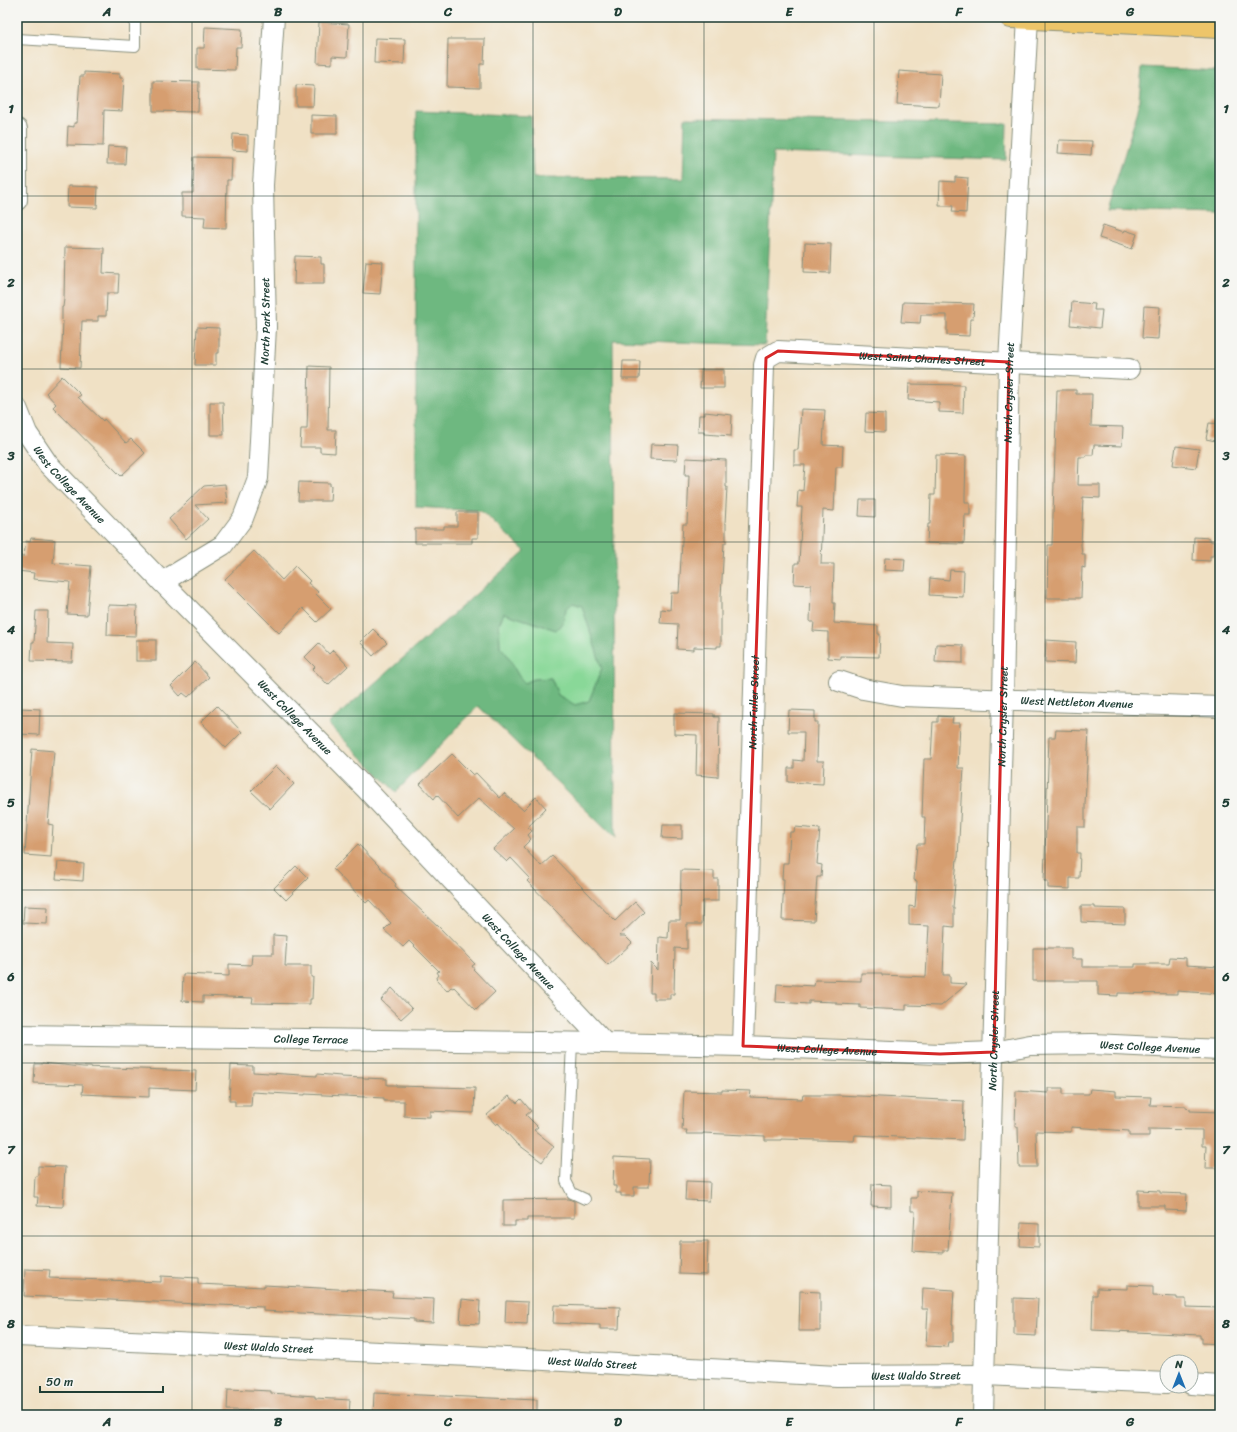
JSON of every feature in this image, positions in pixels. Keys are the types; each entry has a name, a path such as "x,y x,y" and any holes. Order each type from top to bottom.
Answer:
{"main road":[{"path":"1019,17 1220,27"}],"street":[{"name":"North Park Street","path":"162,582 223,545 243,518 258,478 266,327 263,184 274,17"},
{"name":"North Crysler Street","path":"983,1415 994,1052 1003,700 1009,362 1019,17"},
{"path":"17,129 17,200"},
{"name":"West Saint Charles Street","path":"766,358 778,352 1129,369"},
{"name":"North Fuller Street","path":"743,1046 763,372 766,358"},
{"name":"West College Avenue","path":"17,408 27,433 48,464 365,788 605,1043 743,1046 940,1054 994,1052 1030,1045 1093,1044 1220,1050"},
{"name":"West Nettleton Avenue","path":"839,681 863,689 902,696 1220,707"},
{"name":"College Terrace","path":"17,1035 605,1043"},
{"name":"West Waldo Street","path":"17,1336 462,1355 837,1376 985,1375 1159,1383"},
{"path":"1199,1385 1220,1386"}],"lane":[{"path":"17,39 135,46 135,17"},
{"path":"572,1042 566,1181 572,1193 585,1199"}],"highlighted area":[{"path":"778,351 1009,362 994,1052 940,1054 743,1046 766,358"}],"green space":[{"path":"1142,67 1220,71 1220,214 1107,211 1138,110"},
{"path":"416,111 531,116 533,178 683,179 685,118 1007,124 1006,160 773,153 765,345 613,340 615,838 478,706 396,792 328,724 525,551 481,511 416,507","holes":["573,603 582,606 602,668 589,701 575,705 558,695 551,678 534,679 525,683 521,679 507,655 500,647 499,624 504,613 556,630 563,622 566,609"]},
{"path":"572,603 582,606 602,668 589,701 575,705 558,695 551,678 534,679 525,683 521,679 507,655 500,647 499,624 504,613 556,630 563,622 566,609"}],"building":[{"path":"319,22 349,24 347,57 332,56 332,64 317,63"},
{"path":"205,27 242,29 241,47 236,47 235,70 197,69 197,48 204,48"},
{"path":"375,38 405,39 404,64 374,63"},
{"path":"448,39 485,39 484,64 480,64 480,88 447,87"},
{"path":"899,71 941,74 939,106 897,104"},
{"path":"84,72 120,74 120,78 124,78 122,111 104,110 103,146 67,145 68,126 74,127 74,123 77,123 80,76 84,76"},
{"path":"153,81 199,82 198,112 153,111"},
{"path":"296,85 314,86 313,106 296,106"},
{"path":"311,115 337,116 337,134 311,134"},
{"path":"233,134 248,135 248,151 232,150"},
{"path":"1059,140 1092,141 1091,155 1058,153"},
{"path":"108,146 126,147 125,164 107,164"},
{"path":"194,157 232,158 231,180 227,180 226,228 204,227 205,217 182,216 182,193 193,193"},
{"path":"955,177 968,178 966,213 952,212 953,206 939,206 940,181 955,182"},
{"path":"68,186 98,187 97,208 67,207"},
{"path":"1103,225 1124,232 1125,230 1137,234 1132,249 1099,238"},
{"path":"805,243 831,244 830,273 804,272"},
{"path":"65,247 104,248 103,273 119,274 118,293 107,293 106,316 98,316 98,321 82,321 80,368 61,367"},
{"path":"295,256 321,257 321,264 324,264 324,284 294,284"},
{"path":"366,261 383,262 380,294 363,293"},
{"path":"903,302 974,304 973,319 970,319 969,336 947,335 947,315 921,315 920,323 901,322"},
{"path":"1072,302 1095,304 1094,310 1102,310 1100,328 1070,325"},
{"path":"1144,306 1160,307 1158,339 1142,338"},
{"path":"197,327 219,328 219,353 216,353 216,365 195,365"},
{"path":"623,361 640,361 639,379 622,379"},
{"path":"309,366 329,367 328,430 336,430 335,453 320,452 320,447 300,447 301,429 307,429"},
{"path":"701,370 724,370 724,388 700,388"},
{"path":"62,376 81,395 78,397 103,421 104,419 126,443 131,439 145,453 121,476 53,407 56,404 46,393"},
{"path":"909,384 964,385 963,413 939,412 939,402 908,400"},
{"path":"1057,390 1076,390 1076,394 1092,394 1091,426 1123,427 1122,446 1094,445 1093,455 1079,457 1078,485 1100,485 1100,498 1083,497 1081,545 1082,554 1085,554 1085,568 1082,567 1081,598 1047,598 1048,545 1052,545"},
{"path":"210,402 223,402 224,435 210,435"},
{"path":"801,409 825,410 823,445 843,446 842,467 836,467 834,511 823,510 821,564 834,564 834,623 878,626 878,634 880,634 879,657 841,656 841,659 828,658 828,632 813,631 814,622 810,622 811,585 794,584 795,563 799,563 802,507 797,507 798,490 803,491 805,465 794,465 794,450 798,450"},
{"path":"705,412 732,415 731,436 704,434 704,432 698,432 699,415 705,415"},
{"path":"866,413 885,414 885,432 865,431"},
{"path":"1209,423 1220,424 1220,442 1206,439"},
{"path":"651,444 678,445 677,460 650,459"},
{"path":"1176,446 1199,449 1196,468 1173,465"},
{"path":"936,455 966,456 965,502 970,502 970,515 965,515 964,544 927,543 928,524 930,524 931,495 935,495"},
{"path":"686,458 726,460 726,543 724,543 721,597 721,646 717,646 717,648 694,647 694,650 677,649 678,624 660,623 661,609 670,610 671,593 679,593 683,524 687,524 689,475 685,475"},
{"path":"299,482 330,483 330,501 298,501"},
{"path":"225,484 227,503 195,505 208,519 186,539 169,519 204,486"},
{"path":"860,500 875,500 875,517 859,516"},
{"path":"457,512 478,512 478,538 472,538 472,543 415,543 415,529 444,529 444,526 457,526"},
{"path":"1194,537 1210,538 1210,541 1214,542 1213,556 1210,556 1210,561 1193,560"},
{"path":"31,538 55,540 53,563 91,566 87,615 67,614 70,582 33,579 34,573 18,571 19,556 24,556 26,541 30,542"},
{"path":"254,551 282,580 295,566 310,581 308,583 318,592 316,594 331,609 317,622 303,608 279,633 225,579"},
{"path":"885,558 905,559 904,571 884,570"},
{"path":"950,570 964,571 963,597 929,595 930,578 949,580"},
{"path":"108,605 137,606 136,636 107,635"},
{"path":"36,611 48,611 47,643 73,644 72,662 31,661"},
{"path":"373,629 387,643 373,656 360,642"},
{"path":"136,640 156,640 156,661 136,661"},
{"path":"1046,640 1076,642 1075,663 1045,662"},
{"path":"319,643 329,654 333,650 348,666 328,685 313,669 315,667 305,657"},
{"path":"936,644 963,645 963,663 935,662"},
{"path":"195,662 209,677 188,697 183,693 180,696 171,686"},
{"path":"217,706 242,732 226,748 201,722"},
{"path":"20,708 40,709 39,735 19,734"},
{"path":"789,710 815,711 815,722 818,722 817,761 824,761 823,784 788,782 788,768 794,768 794,760 803,761 804,732 788,732"},
{"path":"674,713 714,714 714,717 719,717 718,777 696,775 697,735 674,734"},
{"path":"938,716 953,717 952,723 960,723 958,768 964,768 953,908 954,927 945,926 943,975 950,975 950,983 967,984 941,1006 906,1005 906,1010 860,1008 860,1005 836,1004 836,1002 809,1001 809,1004 776,1002 777,984 814,986 815,980 861,981 861,973 882,973 882,975 926,977 929,926 909,925 909,906 915,907 917,881 914,880 917,844 924,844 925,817 922,817 924,759 931,759 933,722 938,722"},
{"path":"1056,730 1089,731 1085,827 1077,827 1077,853 1080,853 1079,878 1070,878 1070,889 1048,888 1048,881 1044,881 1049,737 1055,737"},
{"path":"32,749 54,751 48,824 53,825 51,857 25,855"},
{"path":"452,754 473,775 476,773 500,798 504,793 523,810 536,797 546,808 528,827 532,831 528,835 531,839 523,847 541,866 552,856 615,921 635,902 644,912 619,936 625,936 632,943 608,965 527,881 530,878 511,858 507,862 493,849 514,829 479,798 458,818 437,795 434,799 420,784"},
{"path":"276,766 294,784 270,809 251,791"},
{"path":"663,825 682,825 682,839 662,838"},
{"path":"795,827 820,829 817,864 822,865 821,877 817,877 814,921 782,920 784,879 782,879 783,863 788,863 790,832 794,832"},
{"path":"358,844 396,884 395,886 438,926 475,964 472,966 473,969 495,992 476,1010 454,987 451,987 447,991 436,979 439,975 437,972 439,971 409,941 403,947 384,930 391,923 369,900 366,903 333,869"},
{"path":"58,862 84,864 83,881 56,879"},
{"path":"296,866 308,878 286,900 274,888"},
{"path":"681,870 714,871 714,879 718,879 718,901 703,901 702,924 687,924 687,949 675,948 674,994 670,994 670,999 654,999 654,993 650,993 651,963 658,970 659,937 668,938 669,920 680,920"},
{"path":"24,906 48,907 47,924 23,923"},
{"path":"1081,906 1125,909 1125,924 1081,922"},
{"path":"273,935 287,936 285,966 311,966 311,977 313,977 312,999 310,999 310,1004 252,1003 253,998 203,996 203,1002 182,1001 183,974 229,976 229,964 251,965 252,954 273,954"},
{"path":"1033,948 1071,948 1071,959 1082,959 1082,967 1135,967 1135,964 1169,964 1170,957 1186,958 1186,965 1220,967 1220,994 1177,991 1177,994 1118,993 1118,996 1098,995 1098,981 1033,981"},
{"path":"392,988 412,1009 401,1019 381,1000"},
{"path":"42,1063 84,1067 196,1071 195,1090 149,1088 149,1097 82,1094 83,1085 34,1083 35,1064"},
{"path":"231,1065 253,1066 253,1072 317,1076 317,1074 341,1077 387,1079 387,1085 396,1086 475,1088 474,1113 430,1111 430,1117 404,1116 404,1101 384,1101 384,1098 252,1092 251,1106 235,1106 235,1101 229,1101"},
{"path":"1048,1088 1063,1088 1063,1094 1089,1094 1090,1089 1116,1091 1116,1096 1151,1097 1150,1105 1186,1106 1186,1108 1190,1109 1190,1111 1220,1112 1220,1168 1205,1168 1206,1146 1202,1146 1202,1130 1149,1129 1149,1136 1129,1136 1129,1131 1071,1127 1071,1132 1036,1131 1037,1167 1019,1167 1018,1127 1015,1127 1016,1091 1048,1093"},
{"path":"722,1090 751,1091 750,1097 802,1099 803,1095 838,1095 964,1101 963,1140 855,1135 854,1141 765,1140 765,1136 703,1133 686,1134 687,1130 682,1130 684,1091 722,1092"},
{"path":"509,1096 517,1103 521,1099 531,1111 526,1115 538,1127 534,1130 554,1146 542,1162 515,1142 498,1123 496,1125 487,1115"},
{"path":"614,1157 650,1159 649,1187 634,1187 634,1196 621,1196 621,1193 616,1193 616,1186 613,1186"},
{"path":"38,1166 65,1167 63,1207 37,1206 38,1197 34,1197 35,1176 38,1176"},
{"path":"686,1181 710,1182 709,1201 685,1200"},
{"path":"872,1184 891,1185 891,1207 871,1206"},
{"path":"1138,1190 1160,1191 1160,1193 1187,1194 1186,1211 1165,1210 1165,1206 1138,1206"},
{"path":"917,1191 952,1193 948,1250 943,1250 943,1253 913,1251 915,1211 911,1211 911,1198 917,1198"},
{"path":"569,1199 574,1201 574,1218 527,1218 527,1221 515,1221 515,1226 503,1226 503,1200"},
{"path":"1021,1223 1039,1224 1039,1247 1020,1246"},
{"path":"680,1241 708,1241 707,1275 679,1274"},
{"path":"25,1269 50,1270 49,1278 161,1282 161,1276 198,1278 198,1284 264,1287 264,1285 393,1292 392,1297 434,1299 433,1323 414,1322 414,1319 263,1311 263,1307 24,1296"},
{"path":"1127,1285 1153,1286 1153,1296 1186,1299 1186,1307 1220,1308 1220,1344 1202,1343 1202,1338 1200,1338 1200,1335 1092,1330 1093,1295 1097,1295 1097,1288 1127,1289"},
{"path":"923,1288 954,1290 952,1324 953,1342 948,1342 947,1347 926,1346 928,1309 922,1309"},
{"path":"800,1291 820,1292 820,1331 799,1331"},
{"path":"1014,1298 1038,1299 1036,1336 1014,1335"},
{"path":"462,1299 480,1301 479,1324 460,1323"},
{"path":"506,1301 528,1302 527,1324 505,1323"},
{"path":"554,1305 620,1307 619,1329 600,1329 600,1325 553,1323"},
{"path":"228,1389 271,1391 271,1393 350,1400 349,1415 227,1410"},
{"path":"374,1393 537,1400 537,1415 373,1415"}]}
